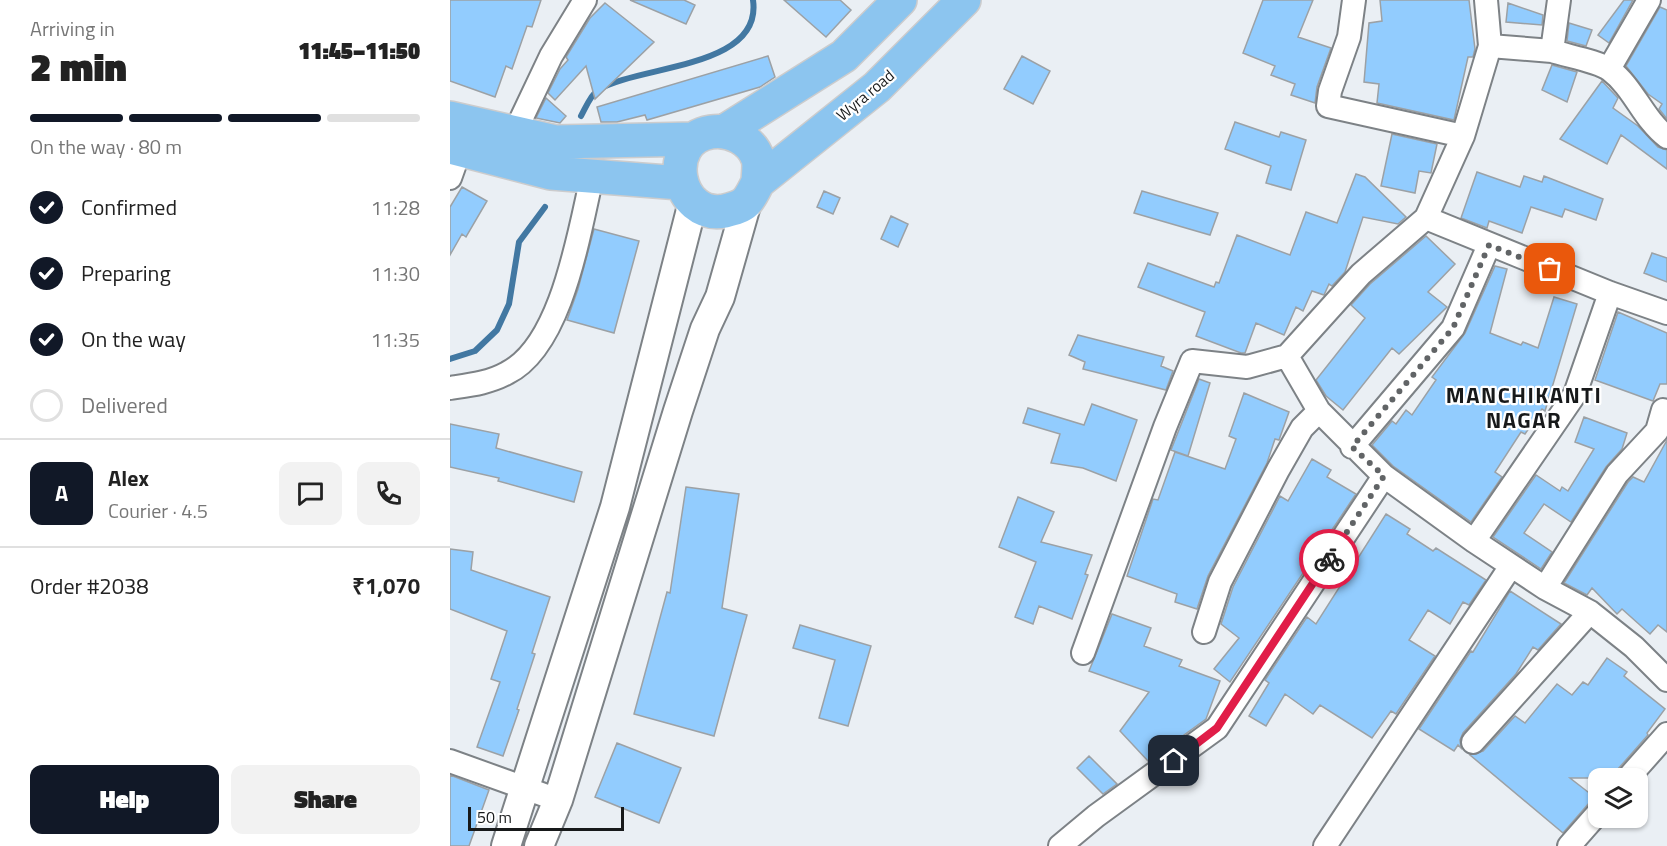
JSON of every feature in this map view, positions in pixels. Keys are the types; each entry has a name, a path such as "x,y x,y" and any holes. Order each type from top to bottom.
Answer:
{"main road":[{"path":"687,193 679,167 684,152 844,56 900,0"},
{"name":"Wyra road","path":"453,158 687,193 706,209 720,212 734,209 876,87 964,0"},
{"path":"450,118 556,142 710,135 746,140 758,160 752,192"}],"street":[{"path":"514,134 551,56 585,0"},
{"path":"1354,0 1349,37 1330,91 1328,106 1463,136"},
{"path":"1083,653 1165,427 1192,361 1246,367 1287,356 1362,274 1426,218 1463,136 1490,46 1486,0"},
{"path":"1552,51 1558,0"},
{"path":"1609,69 1649,0"},
{"path":"1490,46 1552,51 1609,69 1633,94 1655,128 1667,137"},
{"path":"450,388 479,384 509,373 535,351 563,295 592,177"},
{"path":"539,846 558,800 678,411 705,329 720,297 752,192"},
{"path":"506,846 615,507 687,193"},
{"path":"1426,218 1610,294 1667,313"},
{"path":"1352,447 1453,328 1489,245"},
{"path":"1474,542 1575,394 1610,294"},
{"path":"1287,356 1319,411 1352,447 1384,476 1474,542 1545,588 1590,612 1664,671"},
{"path":"1545,588 1617,474 1657,431 1663,410"},
{"path":"1204,632 1220,582 1272,480 1302,428 1319,411"},
{"path":"1060,846 1096,816 1217,728 1384,476"},
{"path":"1325,846 1511,566"},
{"path":"1473,742 1590,612"},
{"path":"1637,768 1667,734"},
{"path":"450,761 558,800"},
{"path":"1569,846 1588,824"}],"building":[{"path":"450,0 541,0 532,27 527,26 512,69 506,66 495,97 450,81"},
{"path":"630,0 684,0 695,5 686,24"},
{"path":"784,0 840,0 851,10 826,37"},
{"path":"1263,0 1313,0 1298,37 1331,48 1317,87 1315,103 1291,95 1295,84 1271,75 1275,66 1243,53"},
{"path":"1380,0 1469,0 1475,49 1473,57 1468,57 1454,120 1377,103 1379,84 1364,82 1369,23 1382,21"},
{"path":"1624,0 1633,0 1609,43 1598,35"},
{"path":"605,3 654,42 595,99 586,66 555,100 548,93 560,69 568,60 566,57 590,18"},
{"path":"1508,3 1543,15 1542,25 1506,22"},
{"path":"1660,7 1667,10 1667,119 1659,109 1662,104 1648,94 1626,66"},
{"path":"1569,23 1592,30 1586,46 1567,41"},
{"path":"768,56 775,77 760,87 647,120 645,115 617,122 601,122 597,107"},
{"path":"1022,56 1050,71 1033,104 1004,89"},
{"path":"1552,65 1577,72 1567,102 1542,90"},
{"path":"1602,81 1618,98 1613,108 1638,126 1658,147 1667,150 1667,169 1621,135 1607,164 1560,139"},
{"path":"546,98 566,116 560,123 536,118"},
{"path":"1235,122 1279,137 1281,132 1306,140 1291,190 1266,183 1271,166 1225,149"},
{"path":"1392,134 1437,144 1431,173 1419,171 1415,193 1381,186"},
{"path":"1477,172 1520,187 1524,176 1542,182 1544,176 1603,199 1596,220 1565,209 1562,217 1531,207 1522,233 1489,221 1487,228 1461,218"},
{"path":"1356,174 1365,177 1406,217 1398,224 1363,217 1345,272 1332,286 1329,284 1324,295 1312,291 1303,311 1296,307 1284,335 1256,323 1245,353 1241,353 1196,336 1205,312 1138,287 1148,263 1214,287 1216,282 1219,283 1237,235 1290,255 1306,212 1337,223"},
{"path":"462,187 487,201 466,237 462,234 450,255 450,207"},
{"path":"824,191 840,198 833,214 817,207"},
{"path":"1142,191 1218,213 1210,235 1134,213"},
{"path":"891,216 908,224 898,247 881,239"},
{"path":"594,229 639,241 614,333 567,320"},
{"path":"1426,236 1455,264 1428,292 1447,307 1399,354 1392,348 1343,410 1326,396 1316,380 1365,318 1351,305 1370,284"},
{"path":"1652,253 1667,258 1667,282 1644,273"},
{"path":"1495,266 1507,269 1490,333 1521,345 1523,342 1538,348 1554,297 1577,304 1545,411 1542,409 1525,434 1521,432 1495,472 1502,477 1471,522 1393,466 1372,445 1392,421 1396,424 1406,410 1412,415 1436,380 1432,377 1465,333"},
{"path":"1618,312 1667,333 1667,384 1660,384 1653,401 1595,380"},
{"path":"1078,335 1164,357 1161,366 1173,371 1166,390 1083,369 1085,362 1069,355"},
{"path":"1199,379 1210,383 1188,456 1171,450"},
{"path":"1244,393 1289,412 1279,440 1275,439 1267,463 1208,576 1197,609 1175,602 1177,594 1127,576 1153,499 1158,500 1175,452 1225,469 1236,439 1229,436"},
{"path":"1092,404 1137,420 1116,481 1083,468 1051,463 1060,434 1023,423 1028,408 1084,425"},
{"path":"1584,417 1627,433 1622,449 1606,467 1571,522 1544,504 1524,533 1552,552 1541,569 1493,537 1536,475 1560,491 1562,487 1568,491 1594,449 1575,442"},
{"path":"450,424 499,434 496,448 582,472 574,502 498,481 499,478 450,467"},
{"path":"1667,440 1667,632 1658,625 1650,634 1622,609 1617,614 1592,588 1587,595 1564,583 1628,482 1633,477 1644,482"},
{"path":"1312,459 1331,470 1327,477 1356,494 1230,682 1214,669 1239,638 1221,624 1233,587 1280,496 1288,501"},
{"path":"686,487 739,494 722,608 747,615 714,736 634,714 667,592 670,593"},
{"path":"1018,497 1054,512 1041,542 1092,555 1085,574 1088,575 1072,619 1039,606 1033,624 1015,617 1036,562 999,547"},
{"path":"1386,514 1410,529 1407,534 1433,551 1436,548 1486,580 1469,605 1463,602 1450,624 1428,610 1409,640 1435,656 1396,714 1391,711 1372,738 1320,705 1313,714 1285,694 1266,726 1249,716 1269,683 1265,680 1307,617 1316,624"},
{"path":"450,549 473,552 471,570 550,597 532,653 535,654 517,709 519,710 503,756 477,747 500,682 491,679 507,631 450,609"},
{"path":"1510,591 1561,624 1538,650 1533,647 1516,674 1463,733 1460,740 1461,748 1458,745 1454,751 1419,729 1471,651 1473,652"},
{"path":"1112,614 1151,628 1144,646 1182,660 1179,666 1220,681 1206,719 1148,761 1120,731 1149,692 1089,671"},
{"path":"800,625 871,646 848,726 819,718 835,660 793,648"},
{"path":"1607,658 1627,672 1624,676 1665,709 1647,733 1648,735 1619,768 1588,768 1588,778 1570,778 1588,792 1588,804 1563,833 1470,755 1483,751 1515,716 1525,723 1557,684 1572,695 1583,682 1588,685"},
{"path":"617,743 681,768 659,823 595,797"},
{"path":"1089,756 1117,784 1103,794 1077,768"},
{"path":"450,775 489,790 469,846 450,846"}],"waterway":[{"path":"581,116 598,90 617,82 694,62 719,52 739,40 751,23 753,0"},
{"path":"450,359 475,351 497,330 509,304 519,242 545,207"}],"way so far":[{"path":"1329,559 1384,476 1352,447 1453,328 1489,245 1550,269"}],"district":[{"name":"MANCHIKANTI NAGAR","path":"1524,408"}],"route":[{"path":"1174,761 1217,728 1329,559"}]}
